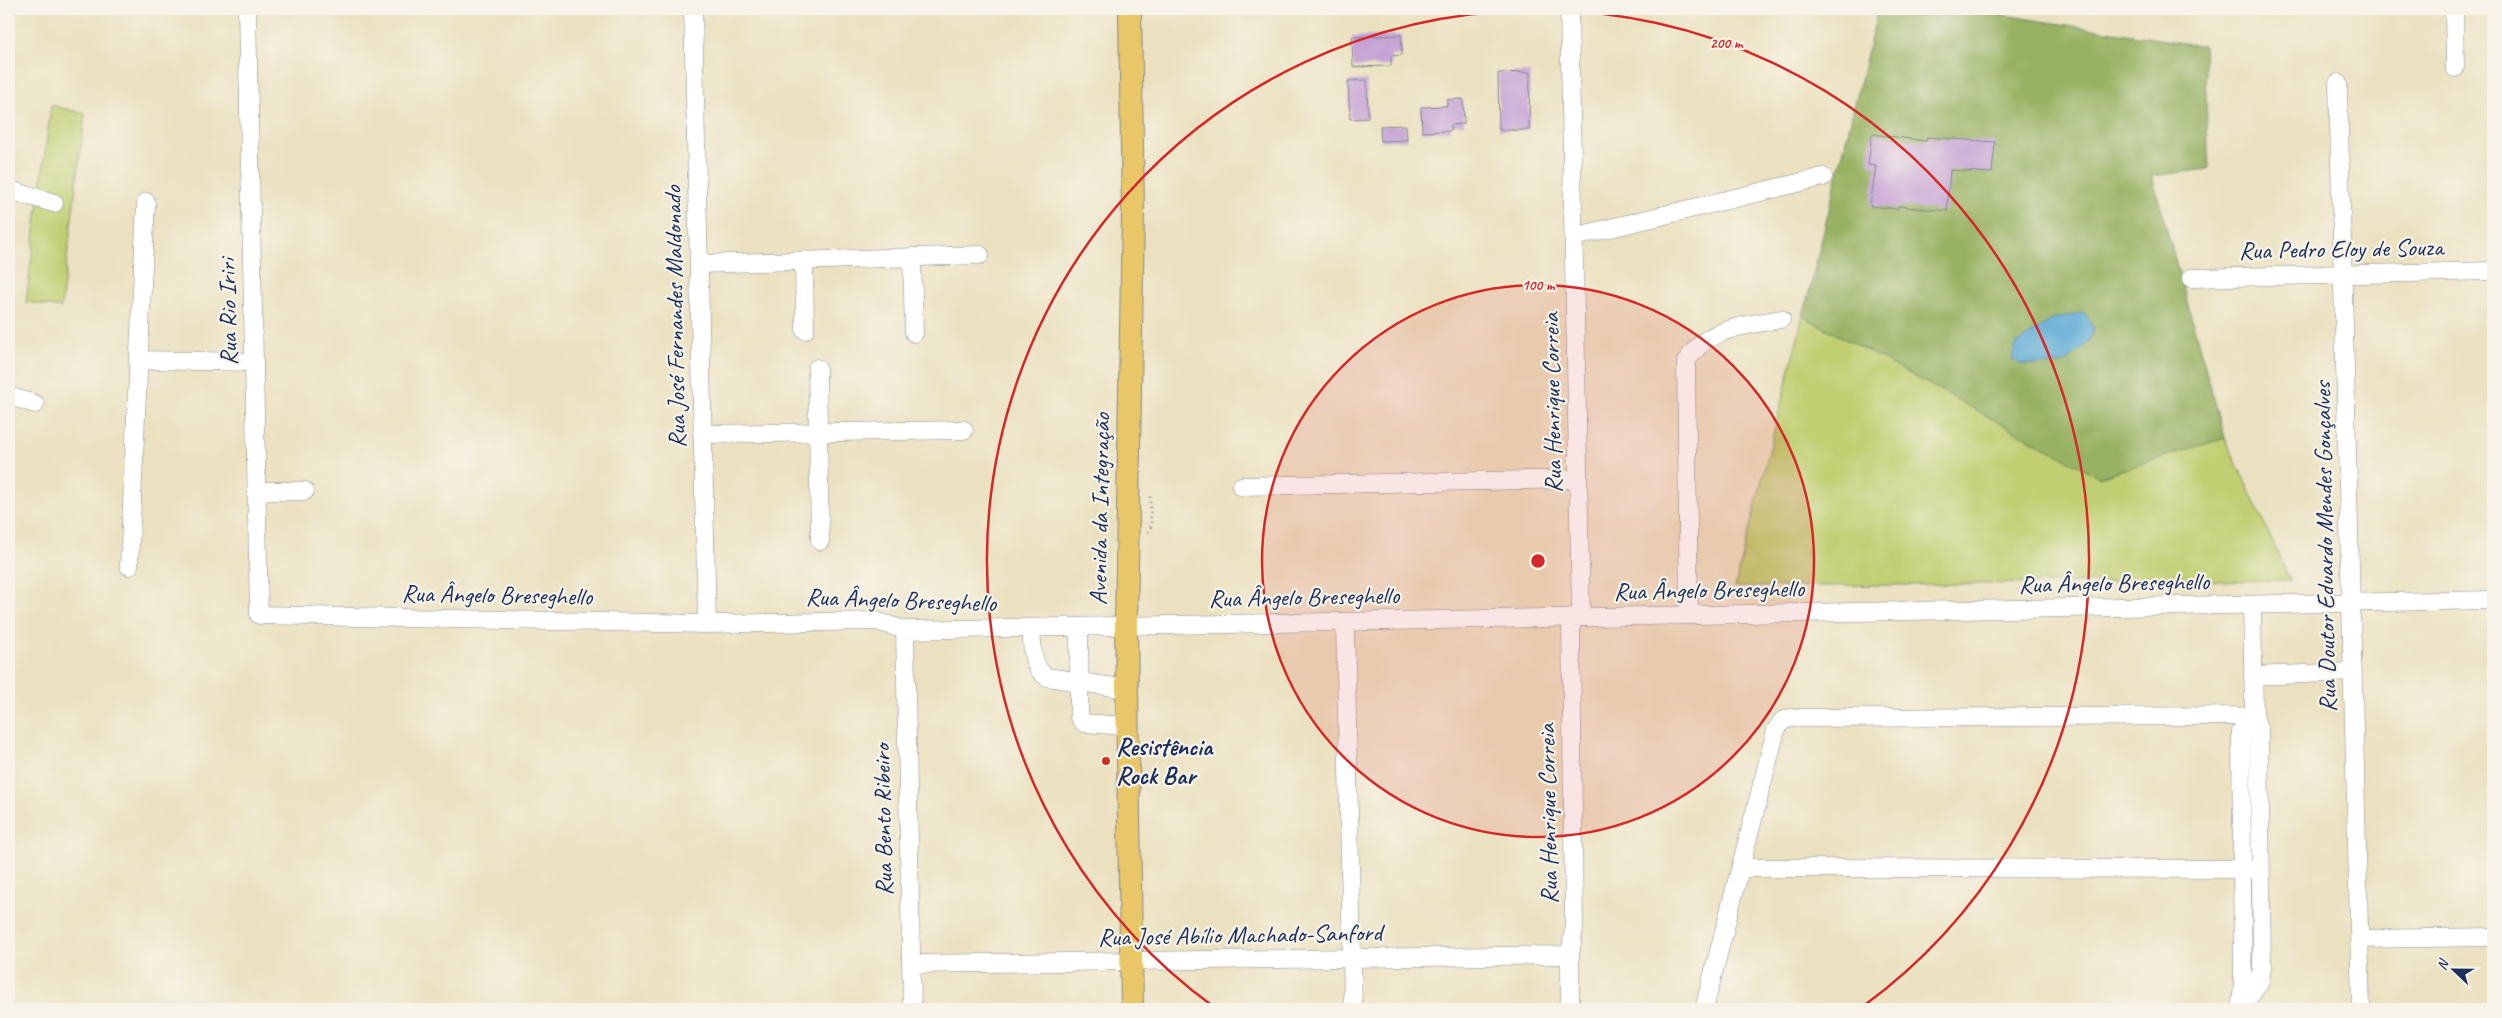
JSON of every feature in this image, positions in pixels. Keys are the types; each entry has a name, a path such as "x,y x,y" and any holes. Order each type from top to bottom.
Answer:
{"main road":[{"name":"Avenida da Integração","path":"1130,9 1133,213 1126,626 1132,1009"}],"street":[{"name":"Rua Rio Iriri","path":"247,9 260,615"},
{"name":"Rua José Fernandes Maldonado","path":"693,9 707,624"},
{"name":"Rua Henrique Correia","path":"1569,9 1578,479 1574,928 1570,956 1570,1009"},
{"path":"2454,9 2455,68"},
{"name":"Rua Doutor Eduardo Mendes Gonçalves","path":"2338,83 2361,1009"},
{"path":"1573,237 1823,177"},
{"path":"9,190 54,203"},
{"path":"129,566 146,202"},
{"path":"699,264 980,255"},
{"path":"912,257 914,333"},
{"path":"804,260 805,330"},
{"name":"Rua Pedro Eloy de Souza","path":"2191,278 2493,271"},
{"path":"1689,615 1686,362 1690,355 1712,334 1781,319"},
{"path":"138,360 254,362"},
{"path":"817,368 820,541"},
{"path":"9,396 35,404"},
{"path":"702,434 964,430"},
{"path":"1241,486 1578,479"},
{"path":"257,491 305,491"},
{"name":"Rua Ângelo Breseghello","path":"260,615 707,624 876,620 904,630 2493,600"},
{"path":"2241,1009 2260,982 2262,967 2259,731 2254,716 2252,605"},
{"path":"1345,622 1353,1009"},
{"path":"1079,626 1078,681 1081,720 1084,723 1127,726"},
{"path":"1031,628 1034,662 1040,673 1047,677 1127,689"},
{"name":"Rua Bento Ribeiro","path":"904,630 912,1009"},
{"path":"2253,676 2353,672"},
{"path":"1704,1009 1776,730 1782,721 1790,718 2254,716"},
{"path":"2241,1009 2243,987 2241,732 2254,716"},
{"path":"1741,868 2261,869"},
{"path":"2360,939 2493,936"},
{"name":"Rua José Abílio Machado-Sanford","path":"911,964 1570,956"}],"green space":[{"path":"1878,9 1964,9 2204,46 2209,169 2152,176 2225,438 2099,477 1803,316"},
{"path":"51,105 85,114 61,308 26,302"},
{"path":"1803,316 2099,476 2225,438 2290,580 1735,587"}],"water":[{"path":"2084,312 2094,329 2089,341 2082,349 2061,365 2020,364 2012,359 2016,344 2053,319"}],"building":[{"path":"1401,35 1402,55 1391,56 1391,66 1353,67 1352,37"},
{"path":"1530,72 1529,130 1499,130 1498,73"},
{"path":"1367,80 1368,118 1350,119 1348,81"},
{"path":"1463,99 1464,124 1451,125 1451,131 1422,132 1421,107 1447,106 1447,100"},
{"path":"1406,125 1407,140 1381,141 1380,126"},
{"path":"1872,134 1926,141 1927,137 1995,142 1992,173 1950,170 1947,211 1898,206 1898,209 1870,206 1876,166 1868,165"}],"place":[{"name":"Resistência Rock Bar","path":"1106,761"}]}
